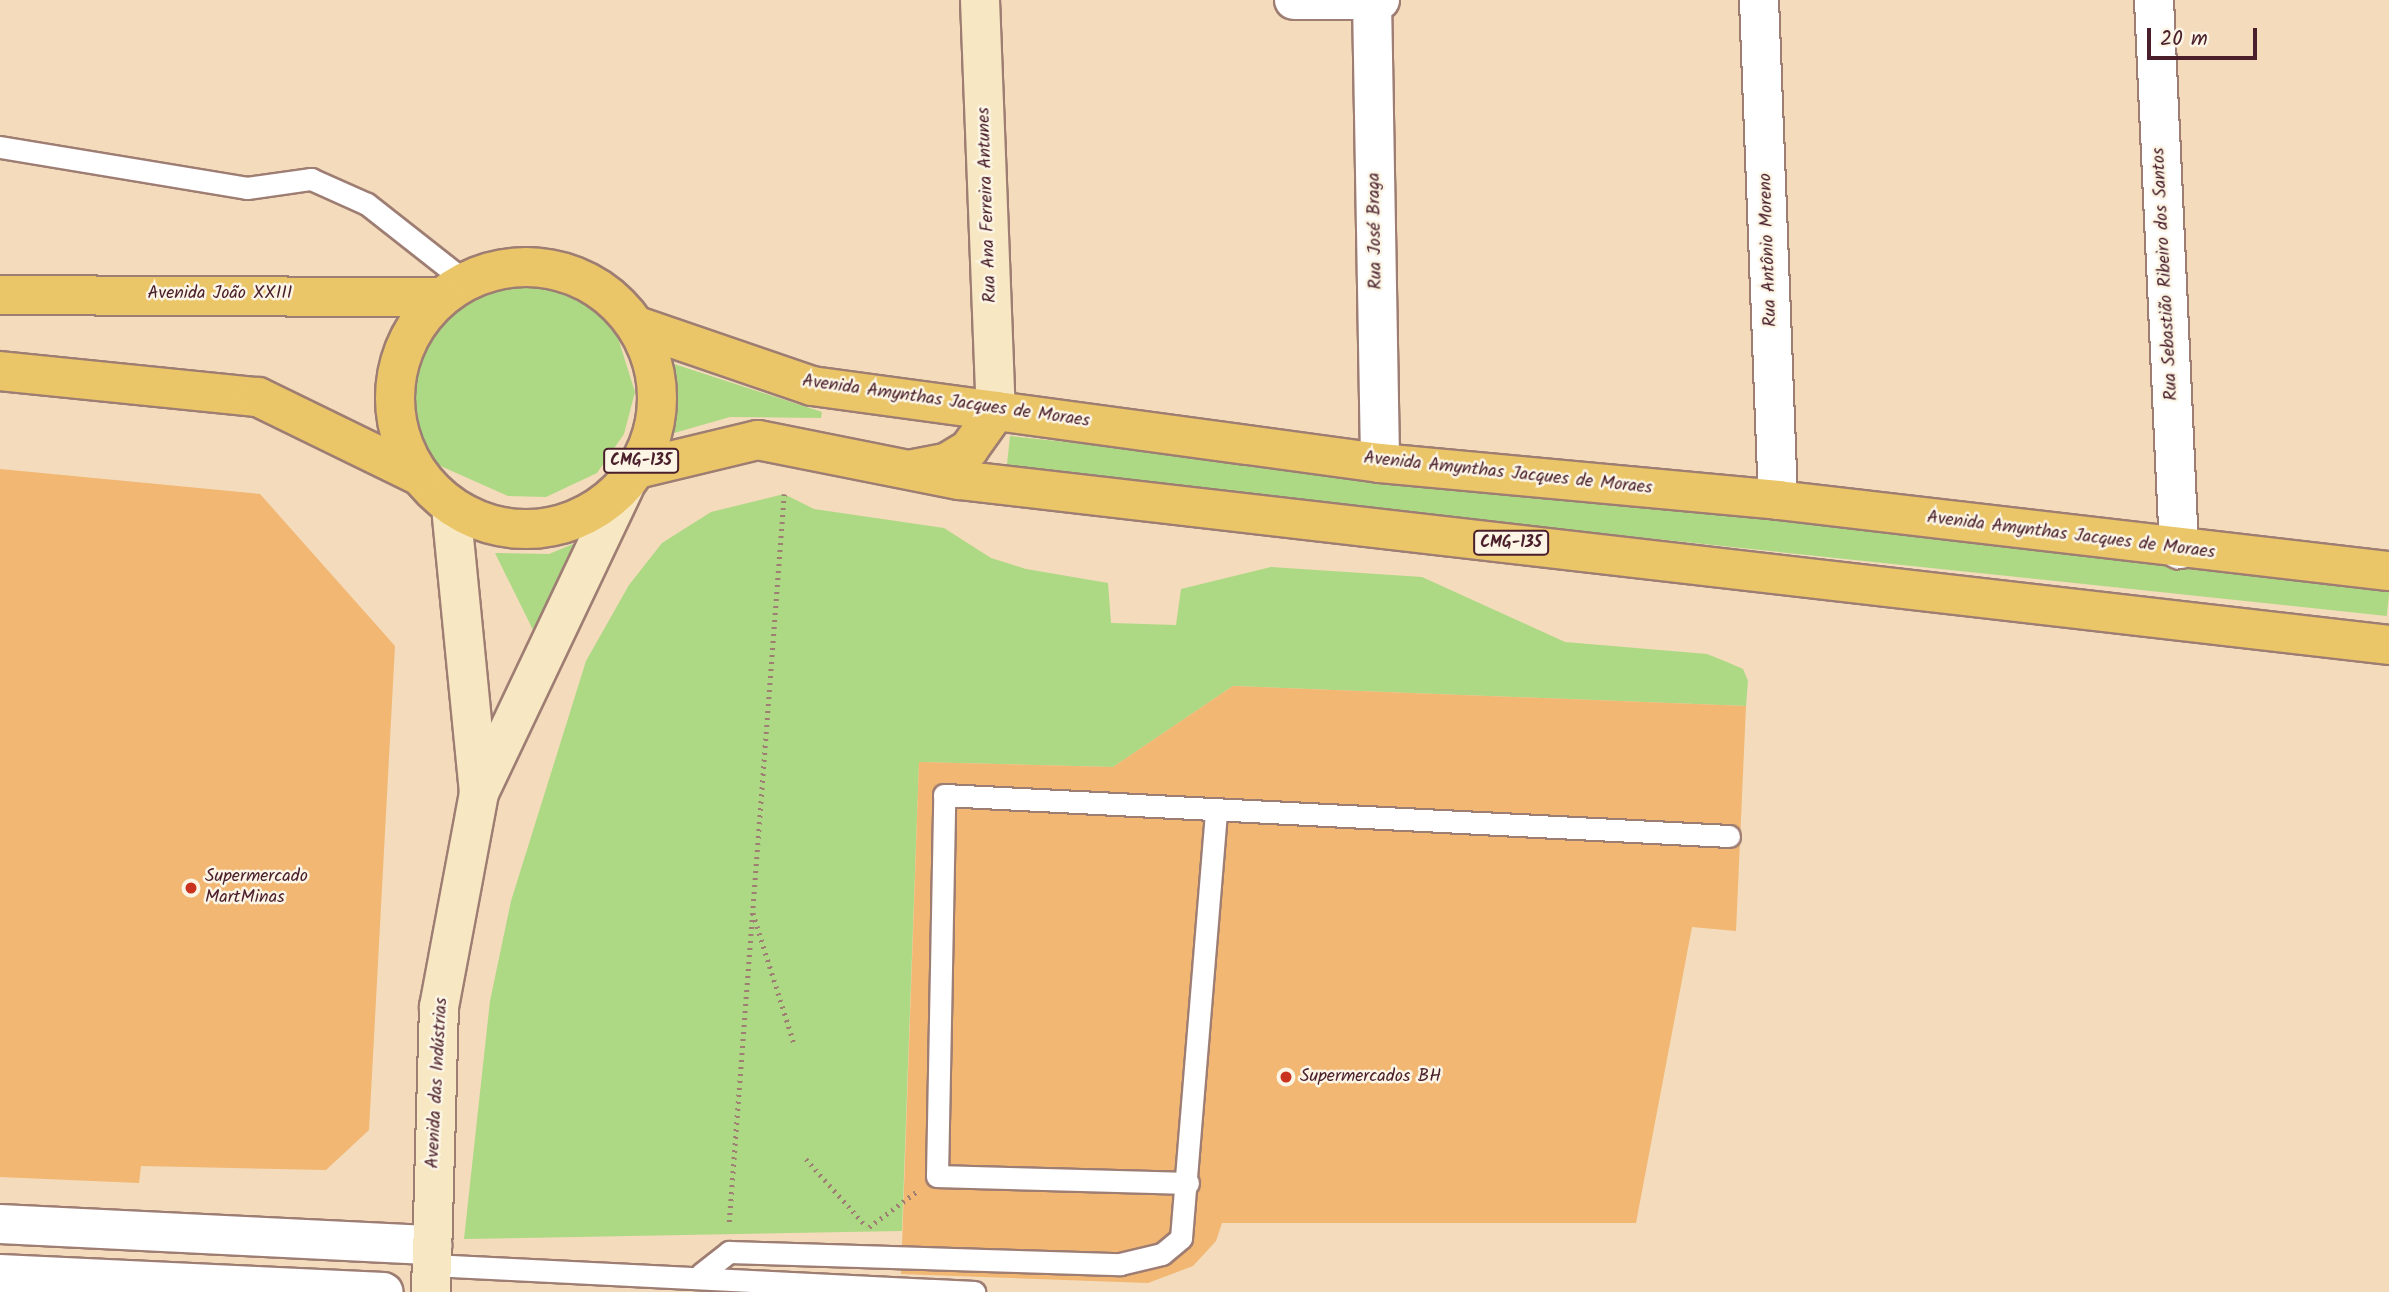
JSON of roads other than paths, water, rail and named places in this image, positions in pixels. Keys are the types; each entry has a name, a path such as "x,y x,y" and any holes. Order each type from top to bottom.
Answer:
{"main road":[{"name":"Rua Ana Ferreira Antunes","path":"980,0 996,411"},
{"name":"CMG-135","path":"0,371 258,397 418,475 451,508 494,527 541,529 586,515 630,478 652,434 658,397 652,360 637,326 603,291 560,270 511,267 453,289 410,335 395,382 398,430 418,475"},
{"name":"Avenida João XXIII","path":"0,295 453,289"},
{"name":"Avenida Amynthas Jacques de Moraes","path":"637,326 812,386 1380,463 1778,500 2179,549 2389,571"},
{"path":"910,470 946,463 969,449 996,411"},
{"name":"CMG-135","path":"630,478 758,440 910,470 2389,645"},
{"name":"Avenida das Indústrias","path":"432,1267 439,1007 480,793 630,478"},
{"name":"Avenida das Indústrias","path":"451,508 480,793"}],"street":[{"path":"1294,0 1380,0"},
{"name":"Rua José Braga","path":"1372,0 1380,463"},
{"name":"Rua Antônio Moreno","path":"1759,0 1778,500"},
{"name":"Rua Sebastião Ribeiro dos Santos","path":"2154,0 2179,549"},
{"path":"384,1292 6,1280 4,1225 432,1267"}],"lane":[{"path":"0,147 247,188 311,179 367,204 453,289"},
{"path":"1188,1183 937,1176 944,795 1729,836"},
{"path":"701,1274 729,1252 1144,1260 1181,1238 1188,1183 1216,809"},
{"path":"432,1267 701,1274 974,1292"}],"place":[{"name":"Supermercado MartMinas","path":"191,888"},
{"name":"Supermercados BH","path":"1286,1077"}]}
